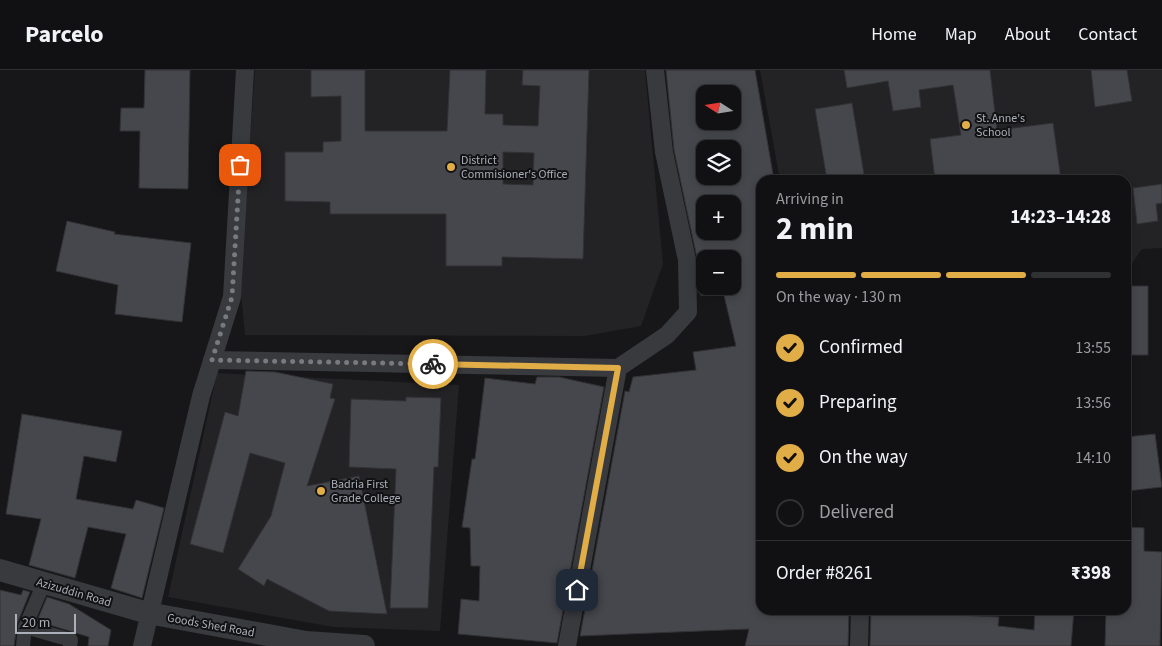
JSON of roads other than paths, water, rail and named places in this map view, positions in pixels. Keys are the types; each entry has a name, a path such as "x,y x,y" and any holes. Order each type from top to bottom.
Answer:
{"street":[{"path":"142,646 148,613 201,396 232,297 245,70"},
{"path":"212,360 618,368 667,335 688,312 687,260 664,152 655,70"},
{"path":"567,646 618,368"},
{"name":"Azizuddin Road","path":"0,570 148,613"},
{"path":"23,646 24,627 44,583"},
{"name":"Goods Shed Road","path":"148,613 306,642 364,646"},
{"path":"858,646 860,615"},
{"path":"24,627 71,640 70,646"}],"place":[{"name":"St. Anne's School","path":"966,125"},
{"name":"District Commisioner's Office","path":"451,167"},
{"name":"Badria First Grade College","path":"321,491"}]}
